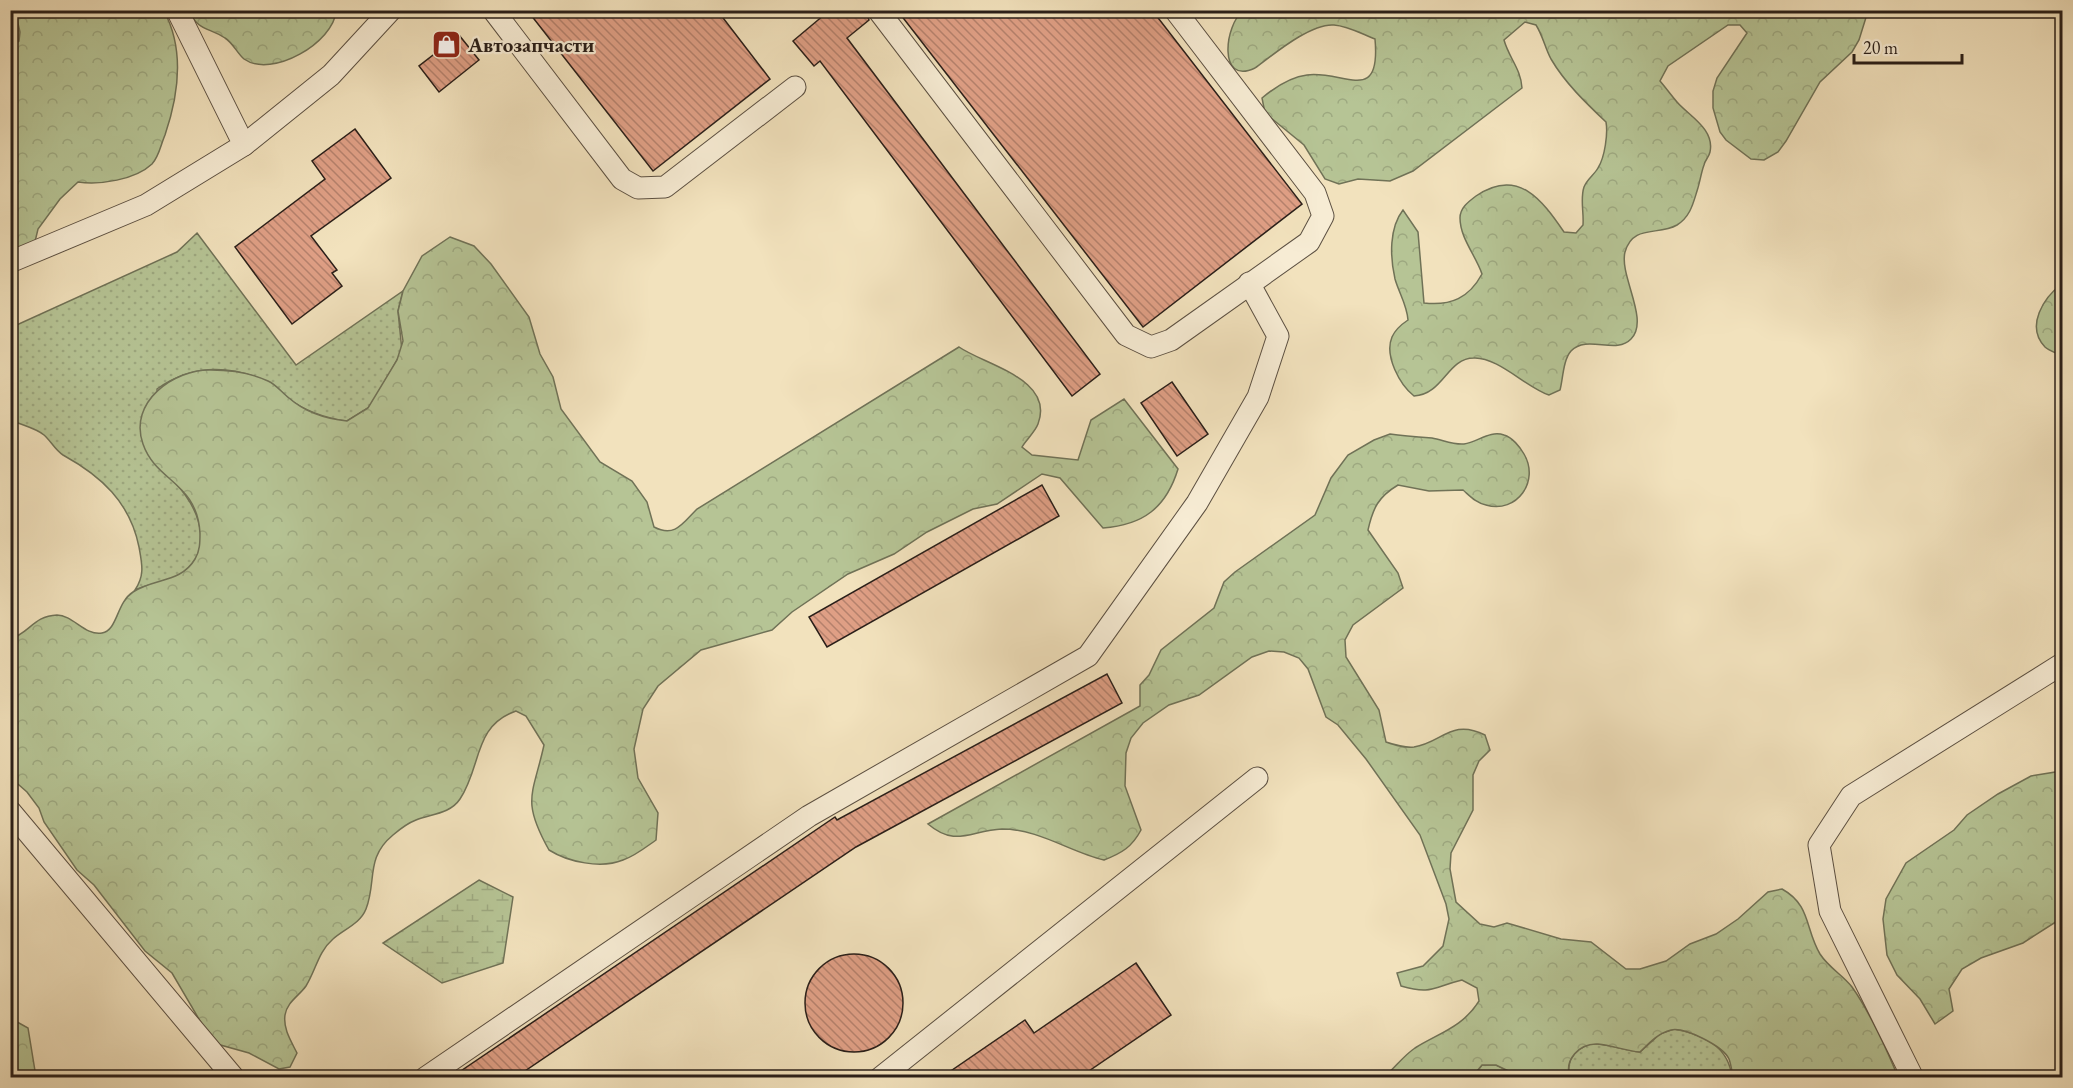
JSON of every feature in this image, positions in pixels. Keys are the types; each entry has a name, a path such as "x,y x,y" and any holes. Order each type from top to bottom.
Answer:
{"lane":[{"path":"177,10 244,145"},
{"path":"10,262 146,205 244,145 331,75 391,10"},
{"path":"492,10 622,178 638,188 665,187 795,87"},
{"path":"878,10 1126,335 1151,347 1171,340 1309,242 1323,216 1315,193 1175,10"},
{"path":"426,1077 809,816 1088,656 1197,503 1258,397 1278,336 1249,283"},
{"path":"1913,1077 1830,911 1819,845 1851,796 2062,664"},
{"path":"880,1077 1257,778"},
{"path":"10,811 234,1077"}],"green space":[{"path":"39,10 164,11 175,41 178,72 170,120 152,164 127,178 96,183 78,182 60,199 38,229 33,250 10,265 10,48 19,41 20,32 16,15"},
{"path":"336,10 333,23 313,45 285,61 270,64 256,64 244,59 228,40 201,26 189,11"},
{"path":"10,11 39,11 24,13 19,23 19,41 11,48"},
{"path":"1243,11 1868,11 1859,40 1852,52 1820,82 1786,141 1778,152 1764,160 1751,159 1726,140 1720,132 1713,108 1713,91 1717,78 1747,33 1740,25 1728,25 1668,66 1660,81 1705,130 1711,144 1710,152 1692,205 1685,218 1670,228 1640,234 1629,243 1625,252 1624,262 1637,321 1636,331 1631,339 1618,345 1585,344 1578,346 1566,359 1560,390 1549,395 1493,362 1474,358 1457,364 1432,389 1414,396 1399,378 1390,353 1393,334 1408,320 1405,304 1395,279 1392,261 1393,234 1398,217 1403,210 1418,232 1424,303 1443,303 1458,299 1471,289 1482,274 1465,240 1461,225 1460,214 1465,206 1476,196 1491,188 1504,185 1516,186 1528,191 1538,199 1564,232 1576,233 1583,225 1584,187 1598,168 1602,158 1606,122 1576,92 1557,68 1536,25 1525,22 1504,40 1522,88 1413,171 1390,181 1358,179 1339,184 1325,179 1304,145 1265,113 1262,98 1272,90 1301,76 1321,75 1366,79 1372,72 1375,60 1375,39 1344,27 1325,26 1304,34 1255,68 1243,71 1235,69 1228,51 1232,28"},
{"path":"197,233 296,365 403,291 398,311 402,351 368,408 347,421 309,411 288,398 269,382 237,372 196,371 170,381 157,389 165,474 176,483 193,508 201,535 194,562 183,573 135,590 142,569 141,559 135,531 121,504 101,481 60,453 44,435 33,428 11,420 10,328 177,252"},
{"path":"450,237 474,246 491,264 529,317 540,354 553,377 561,409 600,462 632,481 647,502 654,527 661,530 673,530 683,524 697,509 959,347 1015,375 1036,396 1041,409 1038,424 1022,447 1032,455 1078,460 1091,420 1124,399 1178,469 1167,494 1151,512 1130,523 1103,528 1060,478 1042,474 997,504 973,509 927,532 894,554 848,574 792,612 772,630 701,650 658,686 643,709 634,749 638,778 658,813 656,840 623,860 605,864 585,863 565,858 549,850 540,833 532,808 533,787 544,745 526,716 516,711 502,718 492,726 485,737 467,786 456,804 446,811 407,824 384,844 375,861 366,909 356,922 328,944 306,986 286,1010 286,1030 297,1053 290,1067 279,1069 249,1053 217,1044 203,1026 172,973 145,951 94,885 77,870 44,822 39,808 27,792 11,778 10,639 42,618 57,615 68,618 96,633 107,631 127,597 133,592 175,576 189,567 195,559 199,550 200,533 192,503 184,492 157,467 143,444 140,429 142,415 148,402 157,391 183,375 197,371 240,372 271,383 309,411 331,419 347,421 368,408 397,360 403,341 398,311 403,291 422,256"},
{"path":"2062,284 2062,356 2049,350 2039,339 2037,321 2043,304"},
{"path":"1390,434 1432,438 1460,444 1489,435 1504,435 1518,445 1528,464 1529,475 1523,493 1507,505 1482,504 1463,490 1429,491 1398,485 1386,494 1374,509 1368,530 1398,573 1403,588 1353,625 1345,640 1346,657 1379,710 1386,742 1403,747 1414,747 1424,745 1455,730 1464,729 1485,735 1490,750 1479,761 1473,775 1473,810 1451,853 1450,869 1456,902 1480,924 1494,927 1507,923 1561,939 1591,942 1626,969 1640,969 1666,961 1690,944 1716,934 1738,919 1768,892 1782,889 1798,902 1803,910 1820,954 1858,996 1898,1077 1733,1077 1729,1059 1712,1043 1685,1031 1671,1030 1662,1033 1640,1052 1598,1044 1585,1046 1571,1059 1570,1077 1521,1077 1496,1065 1482,1065 1472,1077 1384,1077 1415,1048 1450,1029 1466,1017 1479,1001 1477,988 1462,980 1426,990 1401,986 1397,973 1423,966 1443,946 1449,919 1446,904 1420,835 1366,759 1338,725 1326,717 1308,669 1299,658 1284,652 1269,651 1252,657 1199,695 1169,705 1143,723 1131,738 1126,753 1125,786 1141,830 1126,849 1116,855 1104,860 1016,830 991,830 956,836 947,835 928,824 1140,706 1140,685 1149,675 1161,650 1214,608 1224,582 1235,572 1315,515 1331,478 1348,455"},
{"path":"2062,771 2062,918 2023,943 1981,958 1962,969 1949,989 1953,1011 1935,1024 1920,999 1897,975 1887,955 1883,919 1886,899 1906,863 1954,830 1967,815 1998,794 2031,776"},
{"path":"479,880 513,897 503,963 442,983 383,943"},
{"path":"10,1018 28,1028 36,1077 11,1077"},
{"path":"1674,1029 1695,1034 1713,1043 1726,1058 1732,1078 1570,1078 1571,1059 1585,1046 1598,1044 1640,1052 1660,1034"},
{"path":"1482,1065 1496,1065 1521,1077 1472,1078"}],"building":[{"path":"527,10 717,10 770,79 653,171"},
{"path":"830,10 865,10 869,20 847,38 1100,374 1072,396 820,61 814,66 793,41"},
{"path":"897,10 1152,10 1302,204 1143,327"},
{"path":"459,35 479,60 439,92 419,66"},
{"path":"355,129 391,178 311,236 337,270 332,273 342,286 292,324 235,247 325,179 312,161"},
{"path":"1172,382 1208,434 1177,456 1141,403"},
{"path":"1042,485 1059,516 827,647 809,617"},
{"path":"1107,674 1122,703 856,847 516,1077 452,1077 835,817 837,820"},
{"path":"854,954 873,958 889,968 899,984 903,1003 899,1022 889,1038 873,1048 854,1052 835,1048 819,1038 809,1022 805,1003 809,984 819,968 835,958"},
{"path":"1136,963 1171,1015 1080,1077 942,1077 1025,1020 1034,1033"}],"place":[{"name":"Автозапчасти","path":"447,44"}]}
